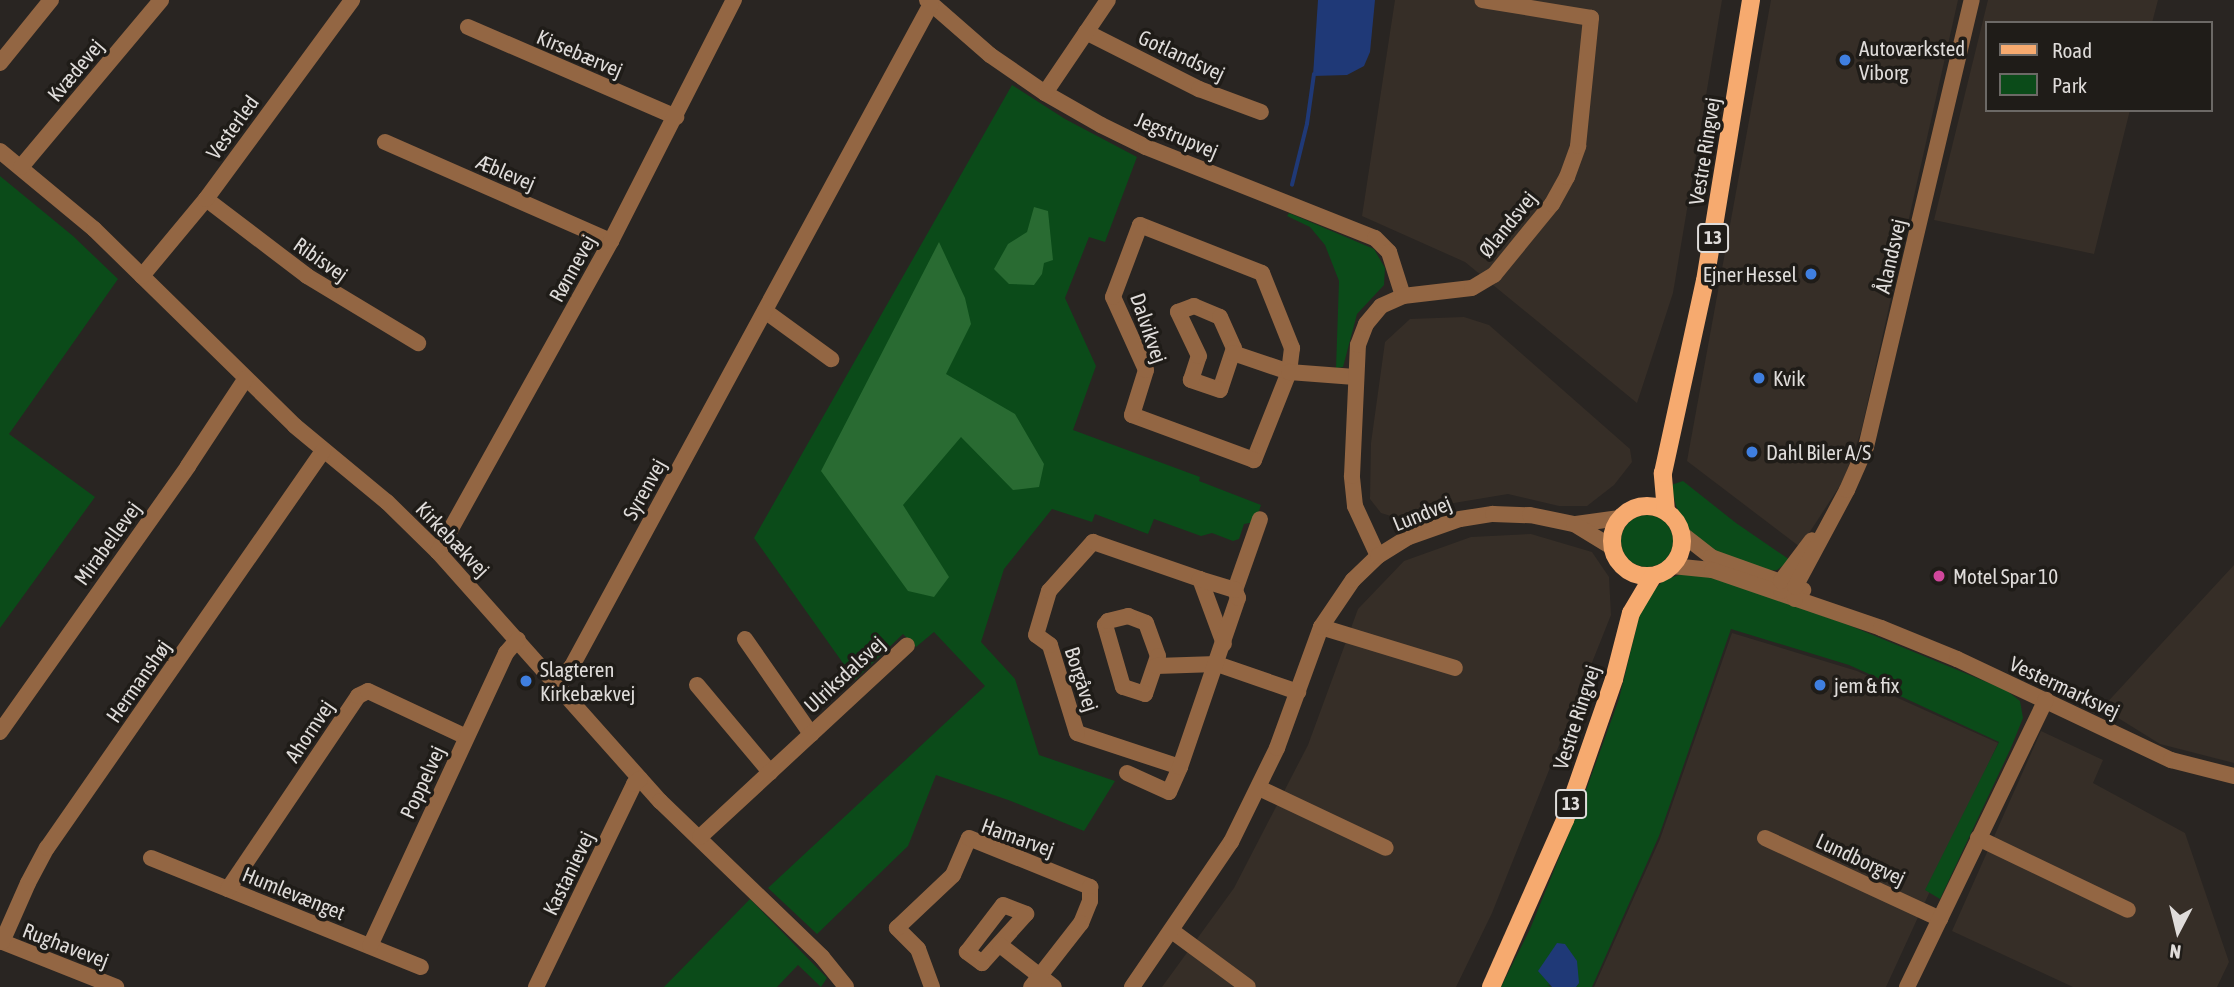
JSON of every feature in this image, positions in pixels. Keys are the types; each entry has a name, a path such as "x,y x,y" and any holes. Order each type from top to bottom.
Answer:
{"main road":[{"name":"Vestre Ringvej","path":"1666,512 1662,473 1705,281 1751,0"},
{"name":"Vestre Ringvej","path":"1640,506 1662,473"},
{"path":"1625,569 1638,576 1653,576 1672,566 1681,551 1682,534 1676,522 1666,512 1654,506 1640,506"},
{"name":"13","path":"1620,518 1640,506"},
{"path":"1612,547 1613,532 1620,518"},
{"name":"13","path":"1612,547 1616,559 1625,569"},
{"name":"Vestre Ringvej","path":"1625,569 1631,613"},
{"name":"Vestre Ringvej","path":"1491,987 1565,820 1614,679 1631,613 1653,576"}],"street":[{"path":"0,63 51,0"},
{"name":"Kvædevej","path":"21,167 161,0"},
{"name":"Vesterled","path":"142,276 206,199 352,0"},
{"name":"Rønnevej","path":"438,552 611,241 734,0"},
{"path":"1045,93 1108,0"},
{"name":"Ølandsvej","path":"1378,556 1355,506 1352,476 1355,377 1358,345 1366,324 1381,306 1404,296 1472,288 1494,275 1552,204 1567,177 1577,146 1591,18 1482,0"},
{"name":"Ålandsvej","path":"1788,590 1832,516 1866,447 1972,0"},
{"name":"Jegstrupvej","path":"929,2 990,55 1045,93 1146,147 1375,238 1389,252 1404,296"},
{"name":"Syrenvej","path":"557,685 572,666 929,2"},
{"name":"Kirsebærvej","path":"468,27 676,117"},
{"name":"Gotlandsvej","path":"1086,32 1199,89 1261,113"},
{"name":"Æblevej","path":"384,142 611,241"},
{"name":"Kirkebækvej","path":"0,151 94,229 323,451 387,502 438,552 640,779 822,957 846,987"},
{"name":"Ribisvej","path":"206,199 307,276 418,342"},
{"name":"Dalvikvej","path":"1140,225 1262,273 1292,348 1289,372 1254,460 1132,415 1146,370 1113,297 1140,225"},
{"name":"Dalvikvej","path":"1194,306 1220,317 1233,353 1220,390 1191,380 1199,356 1178,312 1194,306"},
{"path":"765,311 831,359"},
{"path":"1233,353 1289,372 1355,377"},
{"name":"Mirabellevej","path":"0,732 188,466 246,378"},
{"name":"Hermanshøj","path":"1,942 27,883 47,848 323,451"},
{"name":"Lundvej","path":"1132,987 1231,842 1259,788 1321,627 1353,580 1378,556 1409,537 1460,519 1493,514 1530,515 1574,524 1620,518"},
{"path":"1127,773 1169,792 1224,644 1238,598 1235,590 1260,519"},
{"name":"Lundvej","path":"1574,524 1612,547"},
{"name":"Vestermarksvej","path":"1682,534 1711,557 2046,700 2171,760 2234,776"},
{"name":"Borgåvej","path":"1180,767 1077,733 1050,646 1036,635 1049,591 1084,548 1093,542 1235,590"},
{"name":"Vestermarksvej","path":"1672,566 1712,570 1788,590"},
{"path":"1200,579 1224,644"},
{"name":"Borgåvej","path":"1128,616 1146,623 1158,656 1156,666 1145,694 1123,687 1105,625 1108,621 1128,616"},
{"path":"1321,627 1455,668"},
{"name":"Poppelvej","path":"370,946 506,653 517,639"},
{"name":"Ulriksdalsvej","path":"745,639 811,734"},
{"name":"Ulriksdalsvej","path":"700,837 907,645"},
{"path":"1156,666 1217,664 1298,692"},
{"path":"697,685 770,772"},
{"name":"Ahornvej","path":"228,889 358,696 368,691 466,737"},
{"path":"1907,987 2046,700"},
{"name":"Kastanievej","path":"536,987 634,784 640,779"},
{"path":"1259,788 1386,848"},
{"name":"Hamarvej","path":"932,987 918,949 897,928 953,875 968,838 1090,887 1090,901 1081,923 1036,982"},
{"name":"Lundborgvej","path":"1765,838 1940,919"},
{"path":"1978,838 2128,910"},
{"name":"Humlevænget","path":"151,858 421,967"},
{"path":"1172,931 1248,987"},
{"name":"Rughavevej","path":"1,942 116,987"},
{"path":"1000,945 1036,982 1054,987"},
{"path":"67,987 73,971"}],"shaded area":[{"path":"1395,0 1722,0 1673,293 1637,403 1465,262 1362,216"},
{"path":"1771,0 1958,0 1861,432 1843,481 1800,547 1687,461"},
{"path":"1988,0 2158,0 2153,21 1986,21 1986,112 2130,112 2094,254 1934,220"},
{"path":"1464,317 1489,325 1630,449 1632,462 1614,485 1587,506 1559,506 1508,494 1394,517 1381,513 1370,499 1371,443 1385,342 1410,319"},
{"path":"1531,534 1592,552 1609,577 1611,615 1492,913 1456,987 1162,987 1234,888 1308,745 1358,609 1404,561 1471,537"},
{"path":"2234,565 2234,763 2160,744 2102,708"},
{"path":"1732,633 1857,671 1877,680 1880,690 1998,743 1886,987 1594,987 1660,839"},
{"path":"2041,731 2103,760 2093,783 2185,833 2229,962 2217,987 2073,987 1952,931"}],"green space":[{"path":"1012,85 1065,119 1137,157 1105,242 1089,237 1065,298 1096,366 1073,430 1200,477 1199,481 1261,505 1255,522 1244,524 1239,539 1233,541 1212,533 1201,536 1154,519 1148,534 1095,514 1092,522 1052,509 1004,569 981,642 1015,679 1039,755 1115,781 1084,831 1011,801 936,775 908,846 817,934 768,888 985,686 934,632 916,647 903,634 855,680 754,538"},
{"path":"0,176 73,236 118,279 9,434 95,497 0,628"},
{"path":"1034,207 1048,211 1053,260 1044,263 1042,274 1034,285 1009,284 994,269 1008,244 1027,232"},
{"path":"1289,213 1374,249 1385,268 1384,285 1357,314 1343,367 1336,368 1339,281 1325,245 1310,227 1287,216"},
{"path":"939,242 965,298 971,324 946,374 1015,414 1044,464 1039,487 1013,490 961,437 903,505 949,577 934,597 908,591 821,471"},
{"path":"1683,481 1736,523 1790,560 1777,570 1763,571 1710,552 1691,537 1676,506 1671,485"},
{"path":"1647,515 1666,522 1673,541 1666,560 1647,567 1628,560 1621,541 1628,522"},
{"path":"1682,574 1698,574 1728,583 1846,624 2006,690 2020,701 2023,718 2010,750 1940,899 1925,890 1999,742 1883,688 1878,678 1849,665 1731,629 1659,836 1592,987 1576,987 1579,983 1547,985 1552,987 1501,987 1530,929 1581,804 1619,699 1640,613 1648,596 1664,580"},
{"path":"750,899 827,978 821,987 798,965 777,987 664,987"}],"water":[{"path":"1318,0 1375,0 1370,52 1364,66 1347,75 1313,76"},
{"path":"1557,943 1565,944 1577,961 1579,983 1576,987 1552,987 1538,971"}],"waterway":[{"path":"1292,185 1307,124 1314,74"}],"place":[{"name":"Autoværksted Viborg","path":"1845,60"},
{"name":"Ejner Hessel","path":"1811,274"},
{"name":"Kvik","path":"1759,378"},
{"name":"Dahl Biler A/S","path":"1752,452"},
{"name":"Motel Spar 10","path":"1939,576"},
{"name":"Slagteren Kirkebækvej","path":"526,681"},
{"name":"jem & fix","path":"1820,685"}]}
